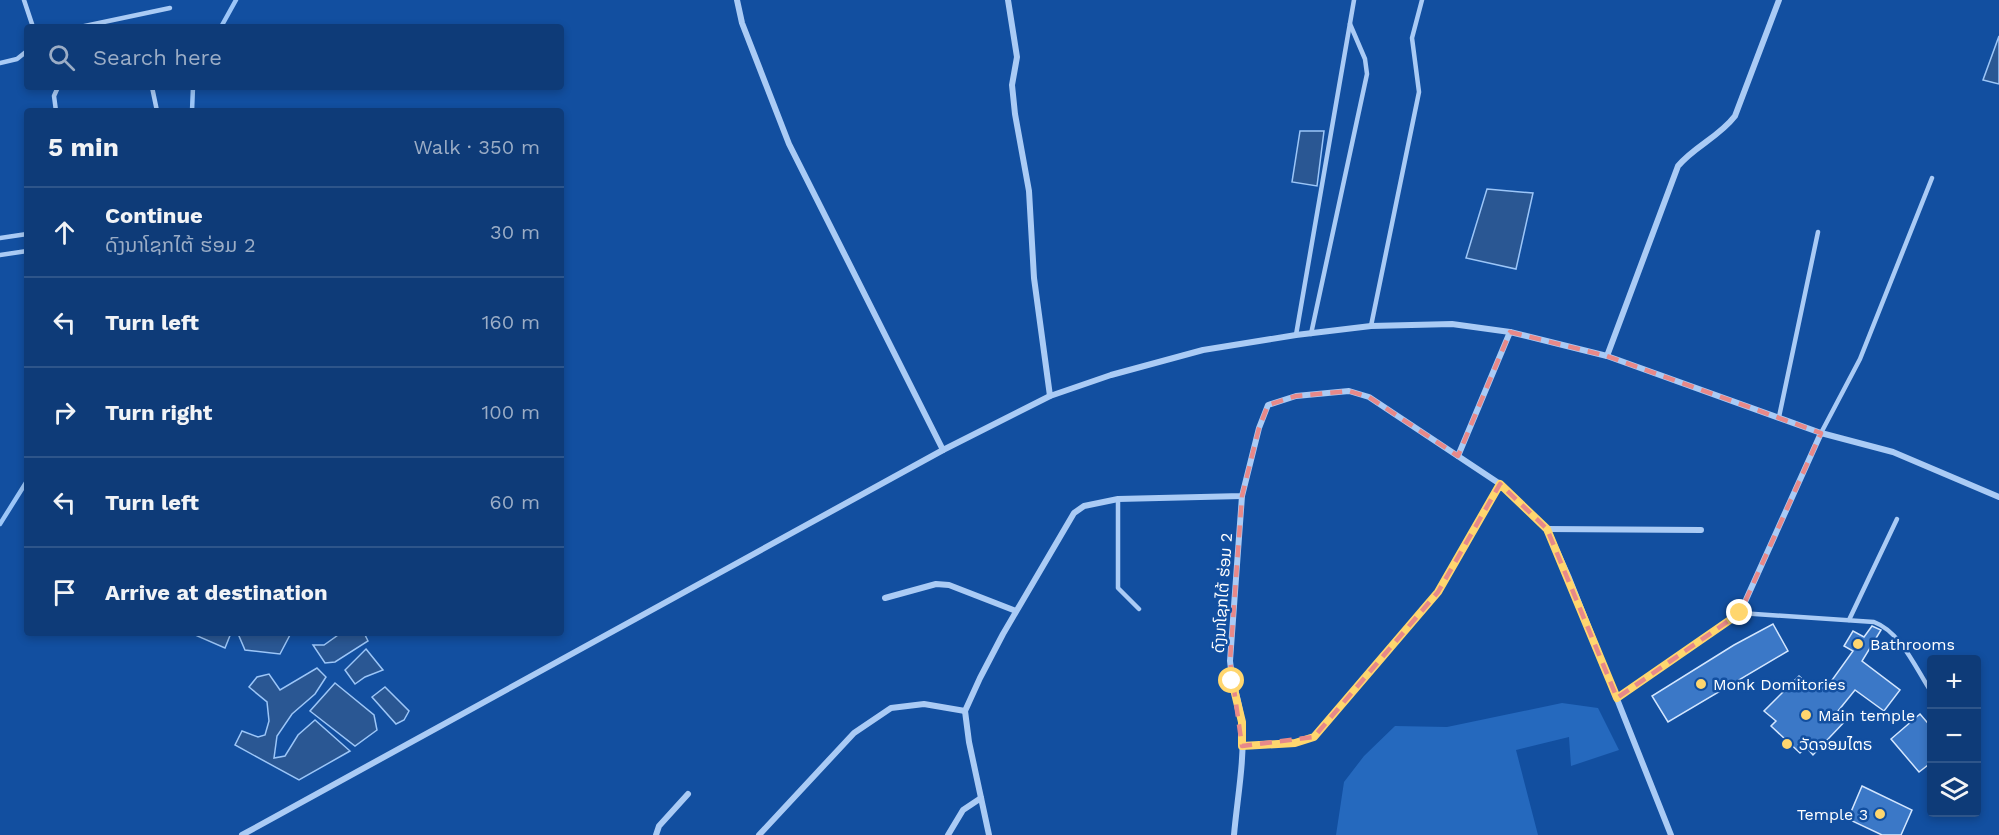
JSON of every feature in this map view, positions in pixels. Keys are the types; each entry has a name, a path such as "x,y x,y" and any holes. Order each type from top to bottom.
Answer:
{"street":[{"path":"737,0 742,23 789,144 943,450"},
{"path":"1008,0 1017,57 1012,85 1015,114 1029,191 1034,278 1050,396"},
{"path":"1607,356 1678,166 1686,156 1725,129 1735,116 1779,0"},
{"path":"242,835 943,450 1050,396 1111,375 1203,350 1371,326 1452,324 1510,332 1607,356 1821,433 1893,452 1999,497"},
{"path":"1510,332 1458,456 1500,484 1547,529 1671,835"},
{"name":"ດົງນາໂຊກໄຕ້ ຮ່ອມ 2","path":"1234,835 1242,722 1232,681 1230,661 1242,496 1259,428 1268,405 1296,396 1349,391 1369,397 1458,456"},
{"path":"1617,698 1740,613 1821,433"},
{"path":"1242,746 1295,743 1314,737 1438,592 1500,484"},
{"path":"989,835 969,742 965,711 1016,611 1074,513 1084,506 1118,499 1242,496"},
{"path":"1547,529 1701,530"},
{"path":"885,598 936,585 949,585 1016,611"},
{"path":"759,835 854,734 891,708 924,704 965,711"},
{"path":"656,835 659,826 688,794"},
{"path":"948,835 963,810 981,798"}],"lane":[{"path":"24,0 32,24"},
{"path":"1296,335 1354,0"},
{"path":"1371,326 1419,93 1412,38 1422,0"},
{"path":"94,24 170,8"},
{"path":"1311,334 1367,74 1365,59 1350,24"},
{"path":"0,63 17,59 24,53"},
{"path":"56,108 54,96 57,90"},
{"path":"153,90 156,108"},
{"path":"1821,433 1860,359 1932,178"},
{"path":"1779,417 1818,232"},
{"path":"0,238 24,234"},
{"path":"0,255 24,251"},
{"path":"1118,499 1118,588 1139,609"},
{"path":"1849,620 1897,519"},
{"path":"1740,613 1874,622 1884,626 1898,639 1927,685"}],"highlighted area":[{"path":"1510,332 1607,356 1821,433 1740,613 1617,698 1547,529 1500,484 1438,592 1314,737 1242,746 1230,661 1242,496 1259,428 1268,405 1296,396 1349,391 1369,397 1458,456"}],"shaded area":[{"path":"1999,36 1999,84 1983,80"},
{"path":"1300,131 1324,131 1317,186 1292,182"},
{"path":"1487,189 1533,193 1516,269 1466,258"},
{"path":"197,636 230,636 225,648"},
{"path":"239,636 289,636 280,654 245,650"},
{"path":"337,636 366,636 368,641 335,662 325,663 313,645 324,645"},
{"path":"366,649 383,670 355,684 345,670"},
{"path":"317,668 326,677 315,694 292,714 277,736 274,758 285,756 298,735 315,720 350,751 299,780 235,745 242,731 258,737 265,735 269,721 267,702 249,687 257,677 269,674 280,690"},
{"path":"335,683 374,715 377,730 355,746 310,711"},
{"path":"385,687 409,711 404,720 396,724 372,697"},
{"path":"1562,703 1598,708 1619,750 1571,766 1569,737 1516,750 1538,835 1336,835 1344,782 1364,756 1395,726 1447,727"}],"building":[{"name":"Monk Domitories","path":"1773,624 1788,651 1668,722 1652,696 1734,645"},
{"path":"1872,626 1881,630 1862,661 1900,690 1884,711 1855,690 1838,711 1847,719 1813,755 1806,747 1800,753 1771,726 1776,721 1764,711 1799,676 1815,691 1820,686 1825,690 1853,651 1844,646 1853,631 1864,637"},
{"path":"1920,714 1927,722 1927,766 1919,772 1891,739"},
{"name":"Temple 3","path":"1862,786 1912,810 1901,835 1882,835 1848,819"}],"waterway":[{"path":"223,24 236,0"},
{"path":"192,108 193,90"},
{"path":"0,524 24,486"}],"place":[{"name":"Bathrooms","path":"1858,644"},
{"name":"Monk Domitories","path":"1701,684"},
{"name":"Main temple","path":"1806,715"},
{"name":"ວັດຈອມໄຕຣ","path":"1787,744"},
{"name":"Temple 3","path":"1880,814"}],"route":[{"path":"1232,681 1242,722 1242,746 1295,743 1314,737 1438,592 1500,484 1547,529 1617,698 1740,613"}]}
